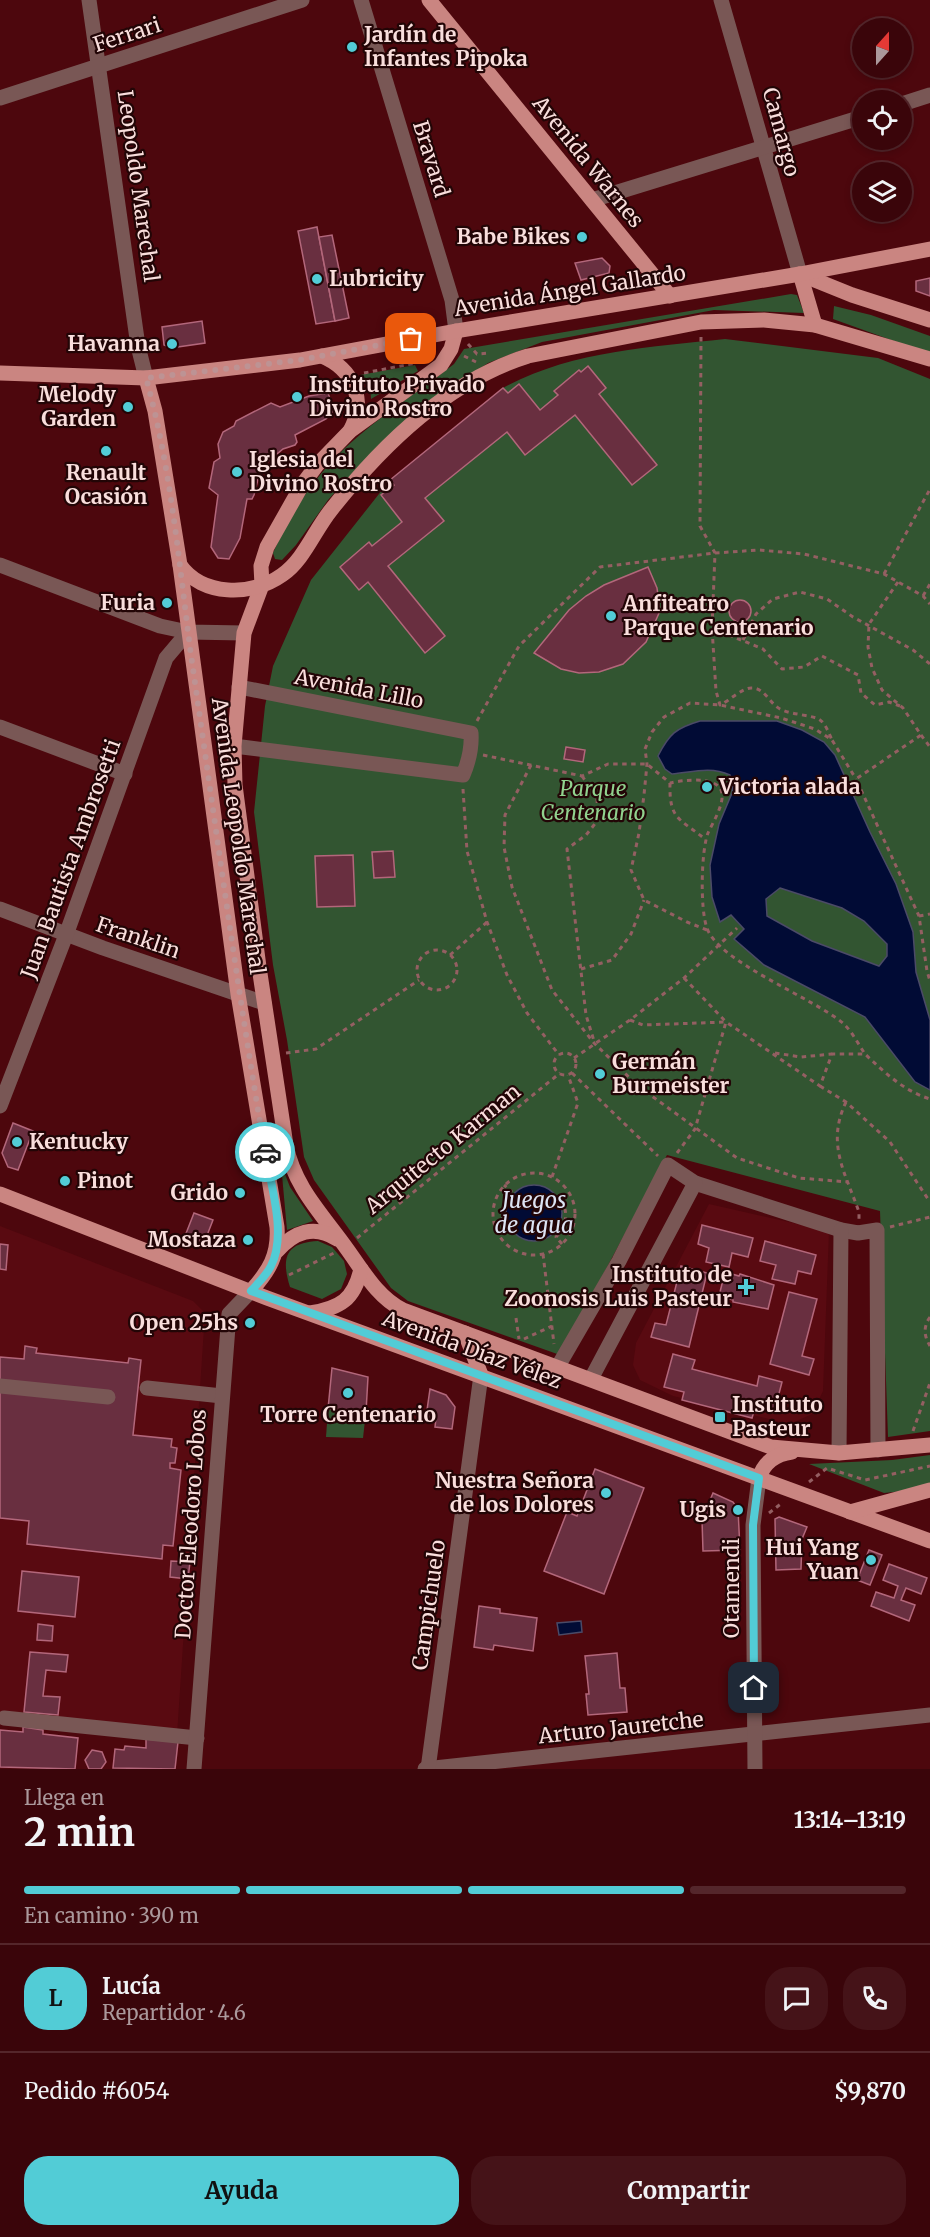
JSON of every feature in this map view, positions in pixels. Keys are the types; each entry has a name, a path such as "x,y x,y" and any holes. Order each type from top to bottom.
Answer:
{"main road":[{"name":"Avenida Warnes","path":"429,0 670,296"},
{"name":"Avenida Ángel Gallardo","path":"0,373 146,378 175,376 322,356 456,331 800,274 930,249"},
{"path":"800,274 852,295 930,320"},
{"path":"800,274 815,325"},
{"path":"180,565 187,575 212,588 233,591 262,585 281,576 294,564 329,512 371,463 420,418 466,384 504,364 528,356 701,322 764,320 815,325 930,359"},
{"path":"447,358 456,331"},
{"path":"322,356 333,361 349,375 356,389 358,403 356,418 350,431"},
{"name":"Avenida Leopoldo Marechal","path":"361,1269 312,1205 294,1173 286,1145 237,807 234,746 238,687 244,633 262,585 261,566 267,547 286,509 317,465 350,431 441,365 447,358"},
{"name":"Avenida Leopoldo Marechal","path":"146,378 155,411 180,565 238,994 275,1212 278,1234 277,1251"},
{"name":"Avenida Díaz Vélez","path":"0,1194 251,1291 930,1541"},
{"path":"251,1291 270,1268 277,1251 296,1235 313,1231 328,1234 346,1247"},
{"path":"310,1313 327,1310 342,1303 354,1291 361,1269"},
{"name":"Avenida Díaz Vélez","path":"361,1269 394,1306 754,1442 801,1451"},
{"path":"465,1333 481,1375"},
{"path":"759,1478 764,1466 772,1458 783,1453 801,1451 839,1453 924,1446"},
{"path":"850,1512 930,1490"}],"street":[{"name":"Leopoldo Marechal","path":"88,0 138,346 146,378"},
{"name":"Ferrari","path":"0,98 302,0"},
{"name":"Bravard","path":"361,0 452,300 456,331"},
{"name":"Camargo","path":"721,0 800,274"},
{"path":"912,101 930,95"},
{"path":"592,200 852,120"},
{"path":"0,565 160,626 188,632 244,633"},
{"name":"Juan Bautista Ambrosetti","path":"0,1106 66,935 166,658 188,632"},
{"name":"Avenida Lillo","path":"238,687 471,733"},
{"path":"0,727 125,774"},
{"path":"234,746 463,776 470,753 471,733"},
{"name":"Franklin","path":"0,909 66,935 264,1003"},
{"path":"557,1368 619,1261 668,1165 695,1184 841,1230 858,1233 877,1230 878,1450"},
{"path":"591,1379 695,1184"},
{"path":"839,1453 841,1230"},
{"name":"Doctor Eleodoro Lobos","path":"194,1769 229,1314 251,1291"},
{"name":"Campichuelo","path":"427,1769 481,1375"},
{"path":"0,1386 108,1397"},
{"path":"147,1388 222,1396"},
{"name":"Otamendi","path":"755,1769 753,1525 759,1478"},
{"name":"Arturo Jauretche","path":"427,1769 930,1715"},
{"path":"4,1718 196,1738"}],"path":[{"path":"701,322 700,526 715,553 712,628 716,691 720,705"},
{"path":"456,331 477,354 499,351"},
{"path":"349,375 464,356 476,362"},
{"path":"884,574 930,489"},
{"path":"471,733 519,646 600,567 759,550 804,554 884,574 923,596 930,604"},
{"path":"898,582 869,624 868,647 872,668 882,690 903,708 930,747"},
{"path":"923,596 930,584"},
{"path":"743,640 756,614 773,599 800,592 827,599 913,650 930,664"},
{"path":"712,628 763,649 782,669 804,667 822,656 858,675 861,693 875,705 889,702 903,708"},
{"path":"720,705 747,688 754,687 764,692 769,701 781,710 802,716 813,716 821,720 856,779 919,916 930,981"},
{"path":"832,740 815,729 781,718 720,705 690,703 664,717 652,732 645,748 647,764 639,832 631,870 644,900 707,930 719,945 741,963 831,1015 846,1026 866,1054 892,1079 918,1095 930,1099"},
{"path":"856,779 921,735"},
{"path":"470,753 582,776 608,764 647,764 670,783 708,781 721,789 722,799 706,840 703,875 707,930"},
{"path":"531,765 505,815 504,848 512,887 552,990 594,1043 638,1086 737,1158 799,1178 848,1182"},
{"path":"463,776 467,851 487,922 507,975 527,1013 559,1055"},
{"path":"582,776 597,798 598,820 586,835 567,849 586,1015 594,1043"},
{"path":"670,783 670,802 674,814 680,822 706,840"},
{"path":"581,969 612,960 631,934 644,900"},
{"path":"919,916 930,914"},
{"path":"450,955 487,922"},
{"path":"574,1058 630,1020 684,978 737,928"},
{"path":"437,950 450,955 457,967 457,974 450,986 437,991 424,986 419,980 417,966 424,955 437,950"},
{"path":"684,978 726,1022 846,1102 890,1142 930,1202"},
{"path":"272,1055 316,1049 419,980"},
{"path":"630,1020 642,1025 726,1022"},
{"path":"570,1074 576,1066 574,1058 567,1053 559,1055 555,1067 560,1073 570,1074 668,1165 695,1129 726,1022"},
{"path":"772,1053 801,1057 866,1054"},
{"path":"820,1086 832,1054"},
{"name":"Arquitecto Karman","path":"289,1275 346,1247 560,1073"},
{"path":"552,1177 578,1103 570,1074"},
{"path":"846,1102 839,1116 835,1142 859,1212 858,1233"},
{"path":"533,1172 552,1177 569,1191 574,1204 575,1217 572,1231 562,1244 553,1251 543,1254 526,1254 514,1250 503,1241 496,1230 493,1217 494,1204 504,1185 519,1175 533,1172"},
{"path":"502,1219 505,1199 511,1191 504,1185"},
{"path":"562,1244 556,1237 564,1226 565,1209"},
{"path":"877,1230 930,1217"},
{"path":"543,1254 557,1368"},
{"path":"930,1317 925,1326 930,1346"},
{"path":"519,1341 552,1326"},
{"path":"924,1446 913,1433 930,1383"},
{"path":"753,1525 827,1468 865,1480 930,1466"}],"shaded area":[{"name":"Instituto de Zoonosis Luis Pasteur","path":"709,1204 829,1231 823,1391 812,1414 790,1424 673,1396 640,1380 633,1365 636,1343"},
{"path":"0,1226 193,1301 205,1313 177,1735 0,1713"}],"green space":[{"path":"791,294 797,295 804,313 714,310 542,342 488,363 430,402 360,465 328,500 296,545 282,560 275,559 273,553 295,510 334,459 371,426 454,364 464,349"},
{"path":"834,306 871,315 930,336 930,354 833,319"},
{"name":"Parque Centenario","path":"725,339 878,358 930,379 930,1431 888,1437 880,1211 667,1155 560,1355 408,1301 391,1288 314,1180 304,1157 287,1040 273,965 254,812 265,706 273,666 311,580 390,480 503,388 529,376 583,358 640,348"},
{"path":"415,365 418,371 371,399 370,385 360,375"},
{"path":"281,1164 290,1187 313,1221 287,1230"},
{"path":"318,1241 332,1247 344,1261 347,1274 341,1289 322,1299 290,1287 286,1268 286,1260 292,1249 307,1242"},
{"path":"328,1409 366,1412 363,1438 326,1437"},
{"path":"930,1455 930,1483 903,1491 884,1493 809,1464 892,1460"}],"water":[{"path":"700,721 777,721 802,730 824,742 835,755 896,884 913,932 916,972 930,1020 930,1090 915,1082 865,1017 764,965 734,939 744,929 731,915 720,922 712,897 710,865 719,824 732,793 733,784 730,775 708,770 672,774 665,769 658,756 674,733","holes":["780,888 842,908 864,921 887,944 887,956 879,966 812,941 767,916 766,899"]},
{"name":"Juegos de agua","path":"529,1185 539,1185 554,1193 560,1202 562,1213 560,1224 554,1233 539,1241 529,1241 518,1236 511,1229 506,1218 506,1208 511,1197 518,1190"},
{"path":"581,1621 582,1632 559,1635 557,1623"}],"building":[{"name":"Lubricity","path":"317,227 335,321 316,324 298,231"},
{"path":"332,235 349,318 335,321 319,237"},
{"path":"602,258 610,266 609,273 581,280 575,263"},
{"path":"930,278 930,296 916,291 916,281"},
{"path":"202,321 205,343 171,348 164,345 162,327"},
{"path":"588,366 606,388 599,394 657,465 632,485 575,415 525,455 507,432 425,498 444,521 388,566 445,636 425,653 368,582 359,590 340,567 369,542 372,546 402,522 381,495 394,485 390,480 503,388 508,393 519,384 540,410 558,395 554,391 579,370 581,372"},
{"name":"Iglesia del Divino Rostro","path":"328,393 334,410 326,419 295,435 297,442 295,445 283,449 264,465 252,499 247,499 240,538 229,559 218,558 211,547 218,495 209,488 214,462 220,458 218,444 223,432 234,426 236,421 271,403 280,407 309,396"},
{"name":"Anfiteatro Parque Centenario","path":"648,567 657,588 660,611 646,642 623,664 599,672 579,673 561,669 534,653 569,610 586,596 604,585"},
{"path":"740,600 748,603 751,611 748,619 740,622 732,619 729,611 732,603"},
{"path":"566,747 585,750 583,762 564,759"},
{"path":"393,851 395,877 374,878 372,852"},
{"path":"353,855 355,906 317,907 315,856"},
{"name":"Kentucky","path":"13,1123 33,1131 18,1170 8,1167 2,1153"},
{"path":"194,1213 213,1220 204,1243 185,1236"},
{"path":"702,1225 753,1238 748,1257 732,1253 729,1267 706,1262 709,1248 698,1244"},
{"path":"765,1241 816,1255 811,1274 798,1271 795,1284 772,1279 776,1265 760,1261"},
{"path":"0,1244 8,1245 6,1270 0,1269"},
{"path":"681,1266 707,1273 689,1347 651,1337 655,1323 666,1325"},
{"path":"725,1272 739,1276 740,1274 774,1285 768,1309 733,1302 733,1300 719,1296"},
{"path":"789,1292 817,1299 802,1356 814,1359 809,1375 770,1364"},
{"path":"25,1346 37,1348 36,1353 128,1363 129,1358 141,1360 133,1435 172,1439 171,1447 177,1448 175,1463 170,1463 170,1468 181,1470 173,1546 163,1545 162,1559 27,1544 29,1521 0,1518 0,1357 24,1359"},
{"path":"673,1354 695,1360 692,1369 757,1386 759,1376 782,1382 774,1413 755,1408 752,1418 682,1400 684,1392 664,1387"},
{"name":"Torre Centenario","path":"332,1368 368,1377 366,1412 328,1409"},
{"path":"430,1389 446,1395 455,1407 452,1429 435,1427 436,1418 426,1417"},
{"path":"595,1469 644,1488 604,1594 544,1571 567,1512 577,1516"},
{"path":"713,1493 733,1502 738,1509 740,1550 703,1551 702,1520"},
{"path":"779,1517 807,1527 802,1539 801,1569 776,1570 775,1519"},
{"path":"869,1550 882,1555 870,1585 857,1580"},
{"path":"171,1561 190,1562 188,1579 170,1577"},
{"path":"889,1564 927,1578 921,1594 906,1588 901,1600 915,1605 909,1621 871,1606 876,1592 894,1598 898,1586 883,1580"},
{"path":"22,1571 79,1577 75,1617 18,1611"},
{"path":"479,1606 500,1609 500,1613 537,1618 533,1651 494,1645 493,1650 474,1647"},
{"path":"38,1624 53,1626 52,1641 37,1640"},
{"path":"30,1652 68,1655 66,1672 46,1670 43,1696 60,1697 58,1715 24,1712"},
{"path":"617,1653 620,1688 625,1688 627,1712 588,1715 586,1694 589,1694 585,1656"},
{"path":"23,1727 43,1730 43,1734 78,1738 75,1769 0,1767 0,1730 23,1732"},
{"path":"146,1739 178,1742 175,1769 113,1768 115,1749 124,1750 125,1746 146,1748"},
{"path":"92,1750 102,1752 106,1762 101,1769 89,1769 85,1760"}],"way so far":[{"path":"265,1152 238,994 180,565 155,411 146,378 300,360 411,339"}],"place":[{"name":"Jardín de Infantes Pipoka","path":"352,47"},
{"name":"Babe Bikes","path":"582,237"},
{"name":"Lubricity","path":"317,279"},
{"name":"Havanna","path":"172,344"},
{"name":"Instituto Privado Divino Rostro","path":"297,397"},
{"name":"Melody Garden","path":"128,407"},
{"name":"Renault Ocasión","path":"106,451"},
{"name":"Iglesia del Divino Rostro","path":"237,472"},
{"name":"Furia","path":"167,603"},
{"name":"Anfiteatro Parque Centenario","path":"611,616"},
{"name":"Victoria alada","path":"707,787"},
{"name":"Germán Burmeister","path":"600,1074"},
{"name":"Kentucky","path":"17,1142"},
{"name":"Pinot","path":"65,1181"},
{"name":"Grido","path":"240,1193"},
{"name":"Mostaza","path":"248,1240"},
{"name":"Instituto de Zoonosis Luis Pasteur","path":"746,1287"},
{"name":"Open 25hs","path":"250,1323"},
{"name":"Torre Centenario","path":"348,1393"},
{"name":"Instituto Pasteur","path":"720,1417"},
{"name":"Nuestra Señora de los Dolores","path":"606,1493"},
{"name":"Ugis","path":"738,1510"},
{"name":"Hui Yang Yuan","path":"871,1560"}],"route":[{"path":"265,1152 277,1227 277,1251 267,1274 251,1291 759,1478 753,1525 754,1688"}]}
